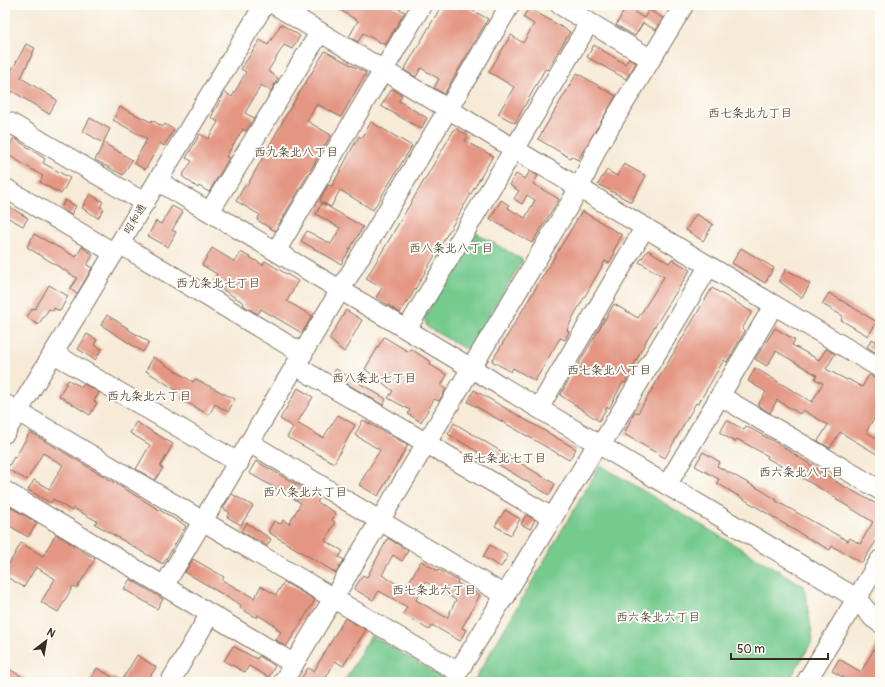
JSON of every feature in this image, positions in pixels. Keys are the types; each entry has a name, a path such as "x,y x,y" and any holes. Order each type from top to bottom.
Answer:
{"street":[{"name":"昭和通","path":"5,434 11,408 53,353 264,5"},
{"path":"275,5 880,368"},
{"path":"276,251 422,5"},
{"path":"164,586 239,463 510,5"},
{"path":"560,5 651,59"},
{"path":"283,682 381,521 471,367 580,187 598,146 684,5"},
{"path":"407,329 589,23"},
{"path":"210,211 320,32"},
{"path":"5,128 8,122 145,203"},
{"path":"158,181 856,598 873,618 880,623"},
{"path":"5,188 117,249 300,360 427,443 553,518"},
{"path":"539,408 645,227"},
{"path":"11,408 458,672 709,266"},
{"path":"667,485 774,305"},
{"path":"53,353 239,463"},
{"path":"720,396 880,490"},
{"path":"250,443 506,596"},
{"path":"5,491 294,664"},
{"path":"806,682 880,560"},
{"path":"170,682 210,614"}],"green space":[{"path":"475,232 523,260 471,346 465,349 427,327 424,318"},
{"path":"600,465 804,586 813,640 788,682 479,682 475,679"},
{"path":"371,635 451,682 344,682"}],"building":[{"path":"332,5 391,5 405,12 385,45 363,33 358,42 349,37 358,21"},
{"path":"442,5 463,5 488,19 444,94 434,88 439,79 421,68 416,77 404,70"},
{"path":"626,7 644,18 649,10 663,18 656,30 643,23 635,36 616,25"},
{"path":"529,8 570,32 547,70 545,69 515,123 498,114 514,87 489,72 511,35 523,43 534,24 523,17"},
{"path":"281,24 300,36 292,49 284,45 268,71 278,78 271,91 261,85 245,113 254,118 246,131 243,129 226,157 229,158 209,192 199,186 198,188 182,176 192,161 186,158 200,134 208,139 218,122 211,117 225,92 232,97 246,72 241,69 260,40 268,45"},
{"path":"26,44 35,48 21,78 57,100 49,114 12,91 5,102 5,76 10,68 12,70"},
{"path":"594,45 625,64 629,58 636,63 626,79 587,57"},
{"path":"325,51 366,73 341,117 317,104 307,121 331,135 275,231 257,220 260,215 236,201 245,185 247,186 289,110"},
{"path":"577,73 616,96 578,160 571,156 570,158 538,139"},
{"path":"392,89 402,95 399,101 427,118 421,129 381,106"},
{"path":"120,107 151,122 152,120 163,127 165,124 174,130 164,146 160,143 145,170 134,163 147,139 113,120"},
{"path":"90,118 110,129 103,143 83,131"},
{"path":"371,122 412,146 373,210 340,190 331,207 320,201 328,185 332,186 359,136 362,138"},
{"path":"455,128 468,135 465,141 493,156 400,313 376,297 382,288 366,279"},
{"path":"14,138 45,159 43,163 70,178 61,194 40,182 43,176 5,153"},
{"path":"104,143 132,160 123,175 95,160"},
{"path":"624,164 646,176 631,202 598,184 607,170 617,176"},
{"path":"530,171 538,176 533,184 559,199 532,243 490,219 501,200 509,205 508,208 525,218 535,200 527,195 522,204 514,199 519,191 510,185 516,174 525,179"},
{"path":"90,194 103,202 100,207 104,209 98,218 82,208"},
{"path":"65,200 76,206 71,215 61,208"},
{"path":"322,203 363,227 341,264 301,241 307,231 331,244 340,228 316,214"},
{"path":"5,204 28,218 23,226 5,216"},
{"path":"172,206 183,212 172,230 176,232 168,247 148,236 156,221 161,224"},
{"path":"582,211 622,235 613,252 615,253 609,263 605,261 573,317 567,330 569,332 565,340 560,338 535,381 513,368 511,372 492,361"},
{"path":"696,214 713,224 703,241 686,230"},
{"path":"34,234 76,257 82,247 93,255 87,265 92,268 77,294 70,289 77,278 27,247"},
{"path":"212,248 235,262 241,252 263,265 265,261 298,281 287,301 312,316 302,333 261,309 258,314 243,305 244,303 212,283 217,274 202,265"},
{"path":"741,248 774,268 765,283 732,263"},
{"path":"648,250 669,263 672,259 690,270 647,339 625,383 623,382 609,408 607,407 599,421 560,395 614,304 638,318 664,277 639,262"},
{"path":"786,269 810,284 802,298 779,281"},
{"path":"49,285 68,296 60,311 54,308 53,311 49,309 38,325 27,317 33,308 35,309"},
{"path":"712,288 752,312 742,329 745,331 727,362 724,360 698,404 696,403 665,458 624,434 635,411 638,413"},
{"path":"829,293 877,322 868,336 841,320 843,316 822,304"},
{"path":"346,310 362,320 344,352 329,339"},
{"path":"107,315 149,342 143,352 101,325"},
{"path":"775,328 795,340 792,345 819,360 826,349 835,354 826,369 847,380 848,379 862,387 869,375 880,381 880,408 866,432 880,440 880,456 840,432 830,448 818,441 828,425 803,410 800,414 777,400 770,413 758,405 766,392 748,381 755,368 812,402 823,383 815,379 817,375 776,351 767,366 755,359"},
{"path":"87,334 97,340 94,345 102,349 95,360 78,349"},
{"path":"384,337 409,352 411,349 431,362 429,364 447,375 441,386 446,389 439,401 434,399 421,422 408,414 410,410 388,398 393,391 365,369"},
{"path":"872,339 880,344 876,353 867,347"},
{"path":"153,357 193,382 195,379 235,399 228,412 215,404 209,415 181,399 184,395 146,371"},
{"path":"336,369 386,399 383,405 332,375"},
{"path":"68,380 82,387 84,384 99,393 94,401 97,403 90,415 59,396"},
{"path":"298,388 313,397 297,423 323,438 338,415 355,425 334,463 287,437 293,427 280,419"},
{"path":"474,390 576,449 569,460 468,402"},
{"path":"363,420 408,445 378,496 359,485 380,450 355,435"},
{"path":"727,420 744,430 746,426 782,446 840,484 880,506 880,535 862,563 832,546 830,550 806,537 717,483 719,479 695,466 703,452 720,462 717,466 761,490 777,500 776,501 848,541 850,538 860,544 873,522 836,499 837,498 767,458 768,456 737,439 735,442 720,433"},
{"path":"136,422 173,444 160,467 163,468 155,480 136,469 150,445 130,433"},
{"path":"454,423 555,484 549,495 448,434"},
{"path":"30,432 186,526 163,564 95,524 97,521 73,508 72,511 53,499 51,503 28,490 34,480 49,489 63,465 43,453 27,480 7,469"},
{"path":"256,461 320,498 317,502 336,513 332,520 335,522 325,541 343,551 339,557 344,560 336,573 268,532 274,521 281,524 283,520 289,524 301,503 249,473"},
{"path":"232,494 253,506 241,525 227,517 230,513 223,508"},
{"path":"5,504 37,523 28,537 5,523"},
{"path":"505,510 520,519 511,535 495,526"},
{"path":"526,515 535,520 530,529 521,524"},
{"path":"247,523 271,539 267,546 241,531"},
{"path":"56,534 95,559 77,588 73,586 58,612 41,602 55,579 36,567 24,587 5,576 5,562 9,564 21,543 43,556"},
{"path":"388,538 408,551 402,561 393,555 382,575 405,589 421,561 480,595 462,628 466,630 460,641 432,625 429,630 403,614 407,607 379,591 373,600 354,589 363,575 367,577","holes":["426,582 456,600 447,618 416,600"]},
{"path":"490,545 508,556 501,567 483,557"},
{"path":"193,559 224,577 222,580 254,598 261,586 276,595 284,582 315,600 286,647 276,640 281,632 276,629 277,627 258,615 257,618 240,608 241,605 185,572"},
{"path":"130,579 163,599 157,609 124,589"},
{"path":"345,618 366,630 343,666 335,661 326,678 333,682 307,682 301,679 308,668 314,671"},
{"path":"880,639 880,682 851,682 832,671 839,659 861,672"},
{"path":"233,646 257,659 259,656 275,666 269,677 249,666 245,672 224,661"},
{"path":"137,655 156,667 147,682 121,682"},
{"path":"5,667 32,682 5,682"},
{"path":"97,668 121,682 89,682"}],"district":[{"name":"西七条北九丁目","path":"750,113"},
{"name":"西九条北八丁目","path":"296,152"},
{"name":"西八条北八丁目","path":"451,248"},
{"name":"西九条北七丁目","path":"218,283"},
{"name":"西七条北八丁目","path":"609,370"},
{"name":"西八条北七丁目","path":"374,378"},
{"name":"西九条北六丁目","path":"149,396"},
{"name":"西七条北七丁目","path":"504,458"},
{"name":"西六条北八丁目","path":"801,472"},
{"name":"西八条北六丁目","path":"305,492"},
{"name":"西七条北六丁目","path":"434,590"},
{"name":"西六条北六丁目","path":"658,617"}]}
